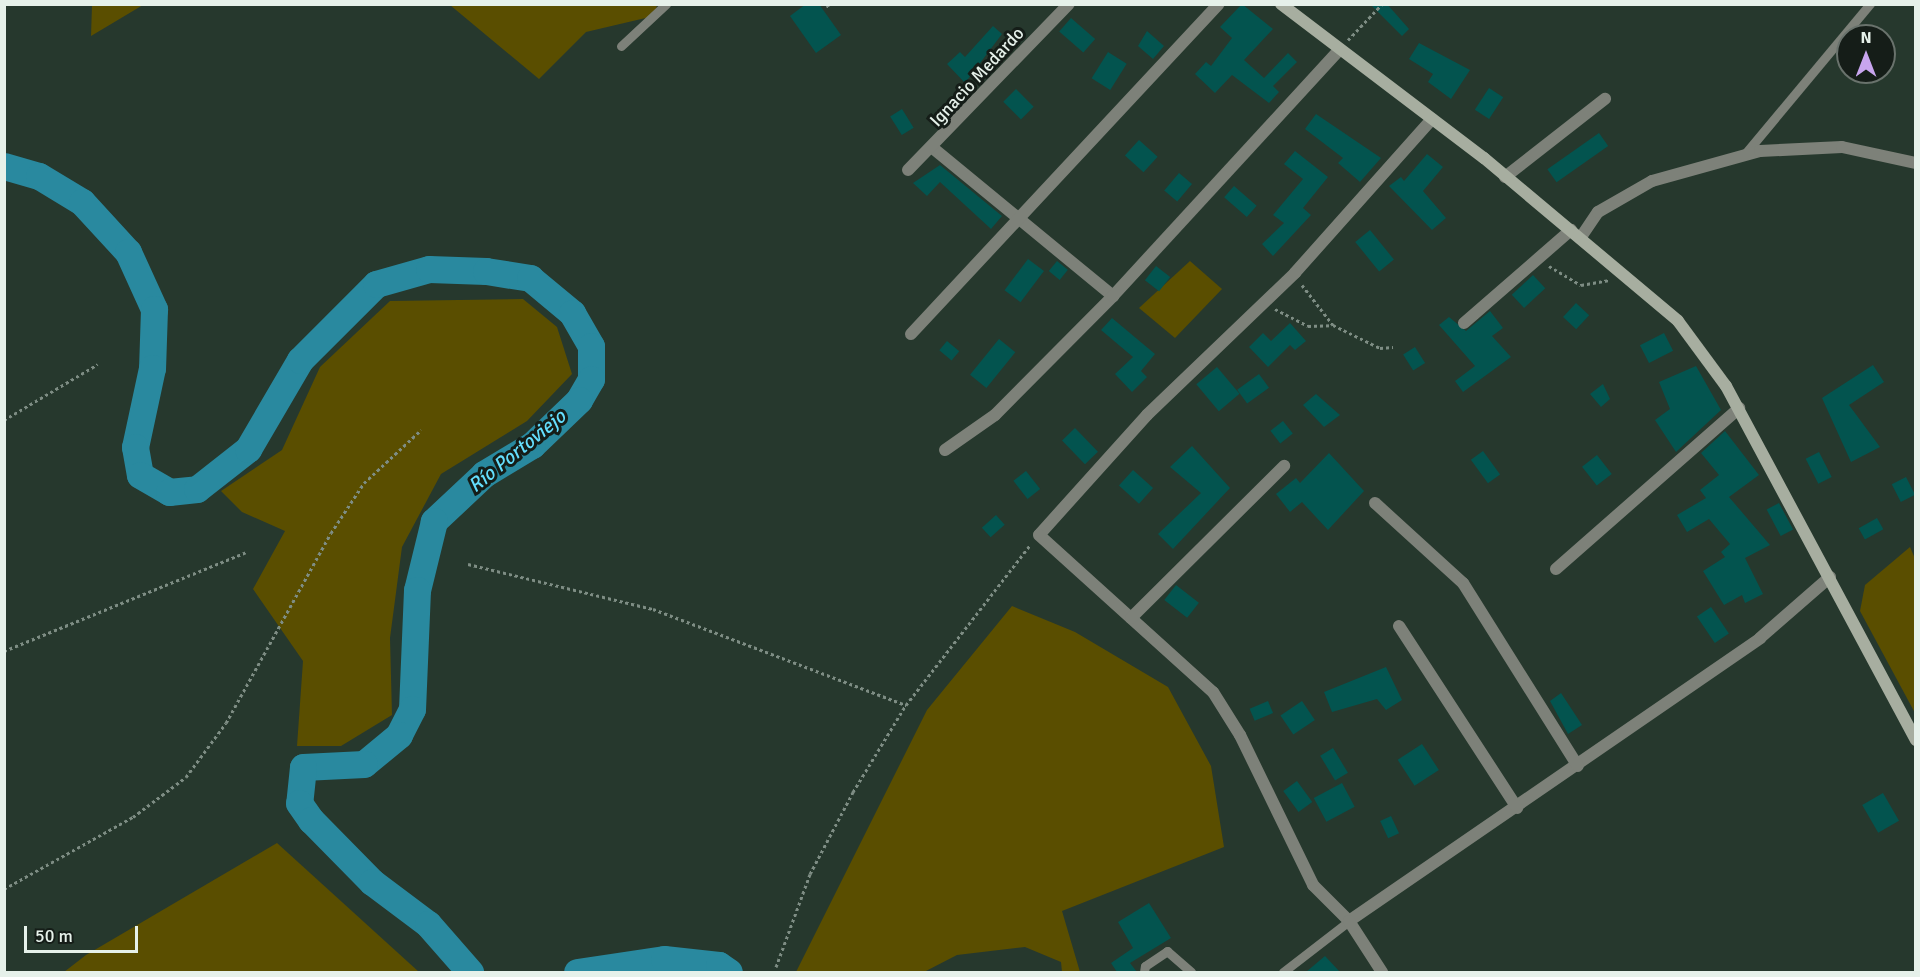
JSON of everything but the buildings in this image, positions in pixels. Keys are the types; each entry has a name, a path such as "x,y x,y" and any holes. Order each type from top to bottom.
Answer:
{"street":[{"name":"Ignacio Medardo","path":"908,170 934,149 1069,4"},
{"path":"911,334 1219,4"},
{"path":"1281,4 1505,177 1678,321 1739,408 1916,740"},
{"path":"945,450 995,415 1113,296 1340,49"},
{"path":"1505,177 1605,99"},
{"path":"1382,972 1349,921 1313,885 1240,735 1214,692 1039,535 1147,415 1264,299 1296,273 1432,119"},
{"path":"1464,323 1536,262 1576,234 1599,212 1652,181 1744,155 1784,147 1842,147 1916,163"},
{"path":"934,149 1113,296"},
{"path":"1556,570 1739,408"},
{"path":"1131,618 1284,466"},
{"path":"1375,504 1462,583 1578,766"},
{"path":"1349,921 1578,766 1760,638 1830,577"},
{"path":"1399,626 1517,808"}],"lane":[{"path":"621,46 666,4"},
{"path":"1744,155 1870,4"},
{"path":"1283,972 1349,921"},
{"path":"1144,972 1150,961 1167,951 1191,972"}],"path":[{"path":"1340,49 1382,4"},
{"path":"1536,262 1581,285 1599,286 1619,270"},
{"path":"1296,273 1316,309 1333,325 1380,348 1393,347"},
{"path":"1264,299 1286,319 1333,325"},
{"path":"4,420 98,364"},
{"path":"4,889 133,817 186,777 226,723 344,513 364,483 421,430"},
{"path":"776,967 810,874 906,705 1039,535"},
{"path":"4,651 246,552"},
{"path":"468,564 653,609 906,705"}],"shaded area":[{"path":"92,4 143,5 91,36"},
{"path":"450,5 657,5 654,16 586,32 539,79"},
{"path":"1190,261 1222,289 1175,338 1139,308"},
{"path":"523,299 557,327 572,374 527,421 441,474 402,547 390,638 392,715 341,746 297,746 303,661 253,589 285,531 242,512 221,491 282,450 320,367 390,301"},
{"path":"1910,547 1916,561 1915,713 1860,611 1865,585"},
{"path":"1012,606 1075,632 1168,687 1211,766 1224,847 1062,911 1080,972 1062,972 1061,962 1025,947 957,955 924,972 796,972 927,710"},
{"path":"277,843 419,972 64,972 86,955"}],"waterway":[{"name":"Río Portoviejo","path":"4,166 39,176 82,202 128,252 154,309 152,368 135,447 140,475 169,492 197,489 248,449 300,360 376,284 429,269 486,271 530,278 572,313 591,346 591,379 579,400 532,445 484,474 434,521 417,590 412,709 399,735 364,764 303,767 299,803 311,820 372,882 428,924 470,972"},
{"name":"Río Portoviejo","path":"577,972 664,959 719,965 729,972"}]}
